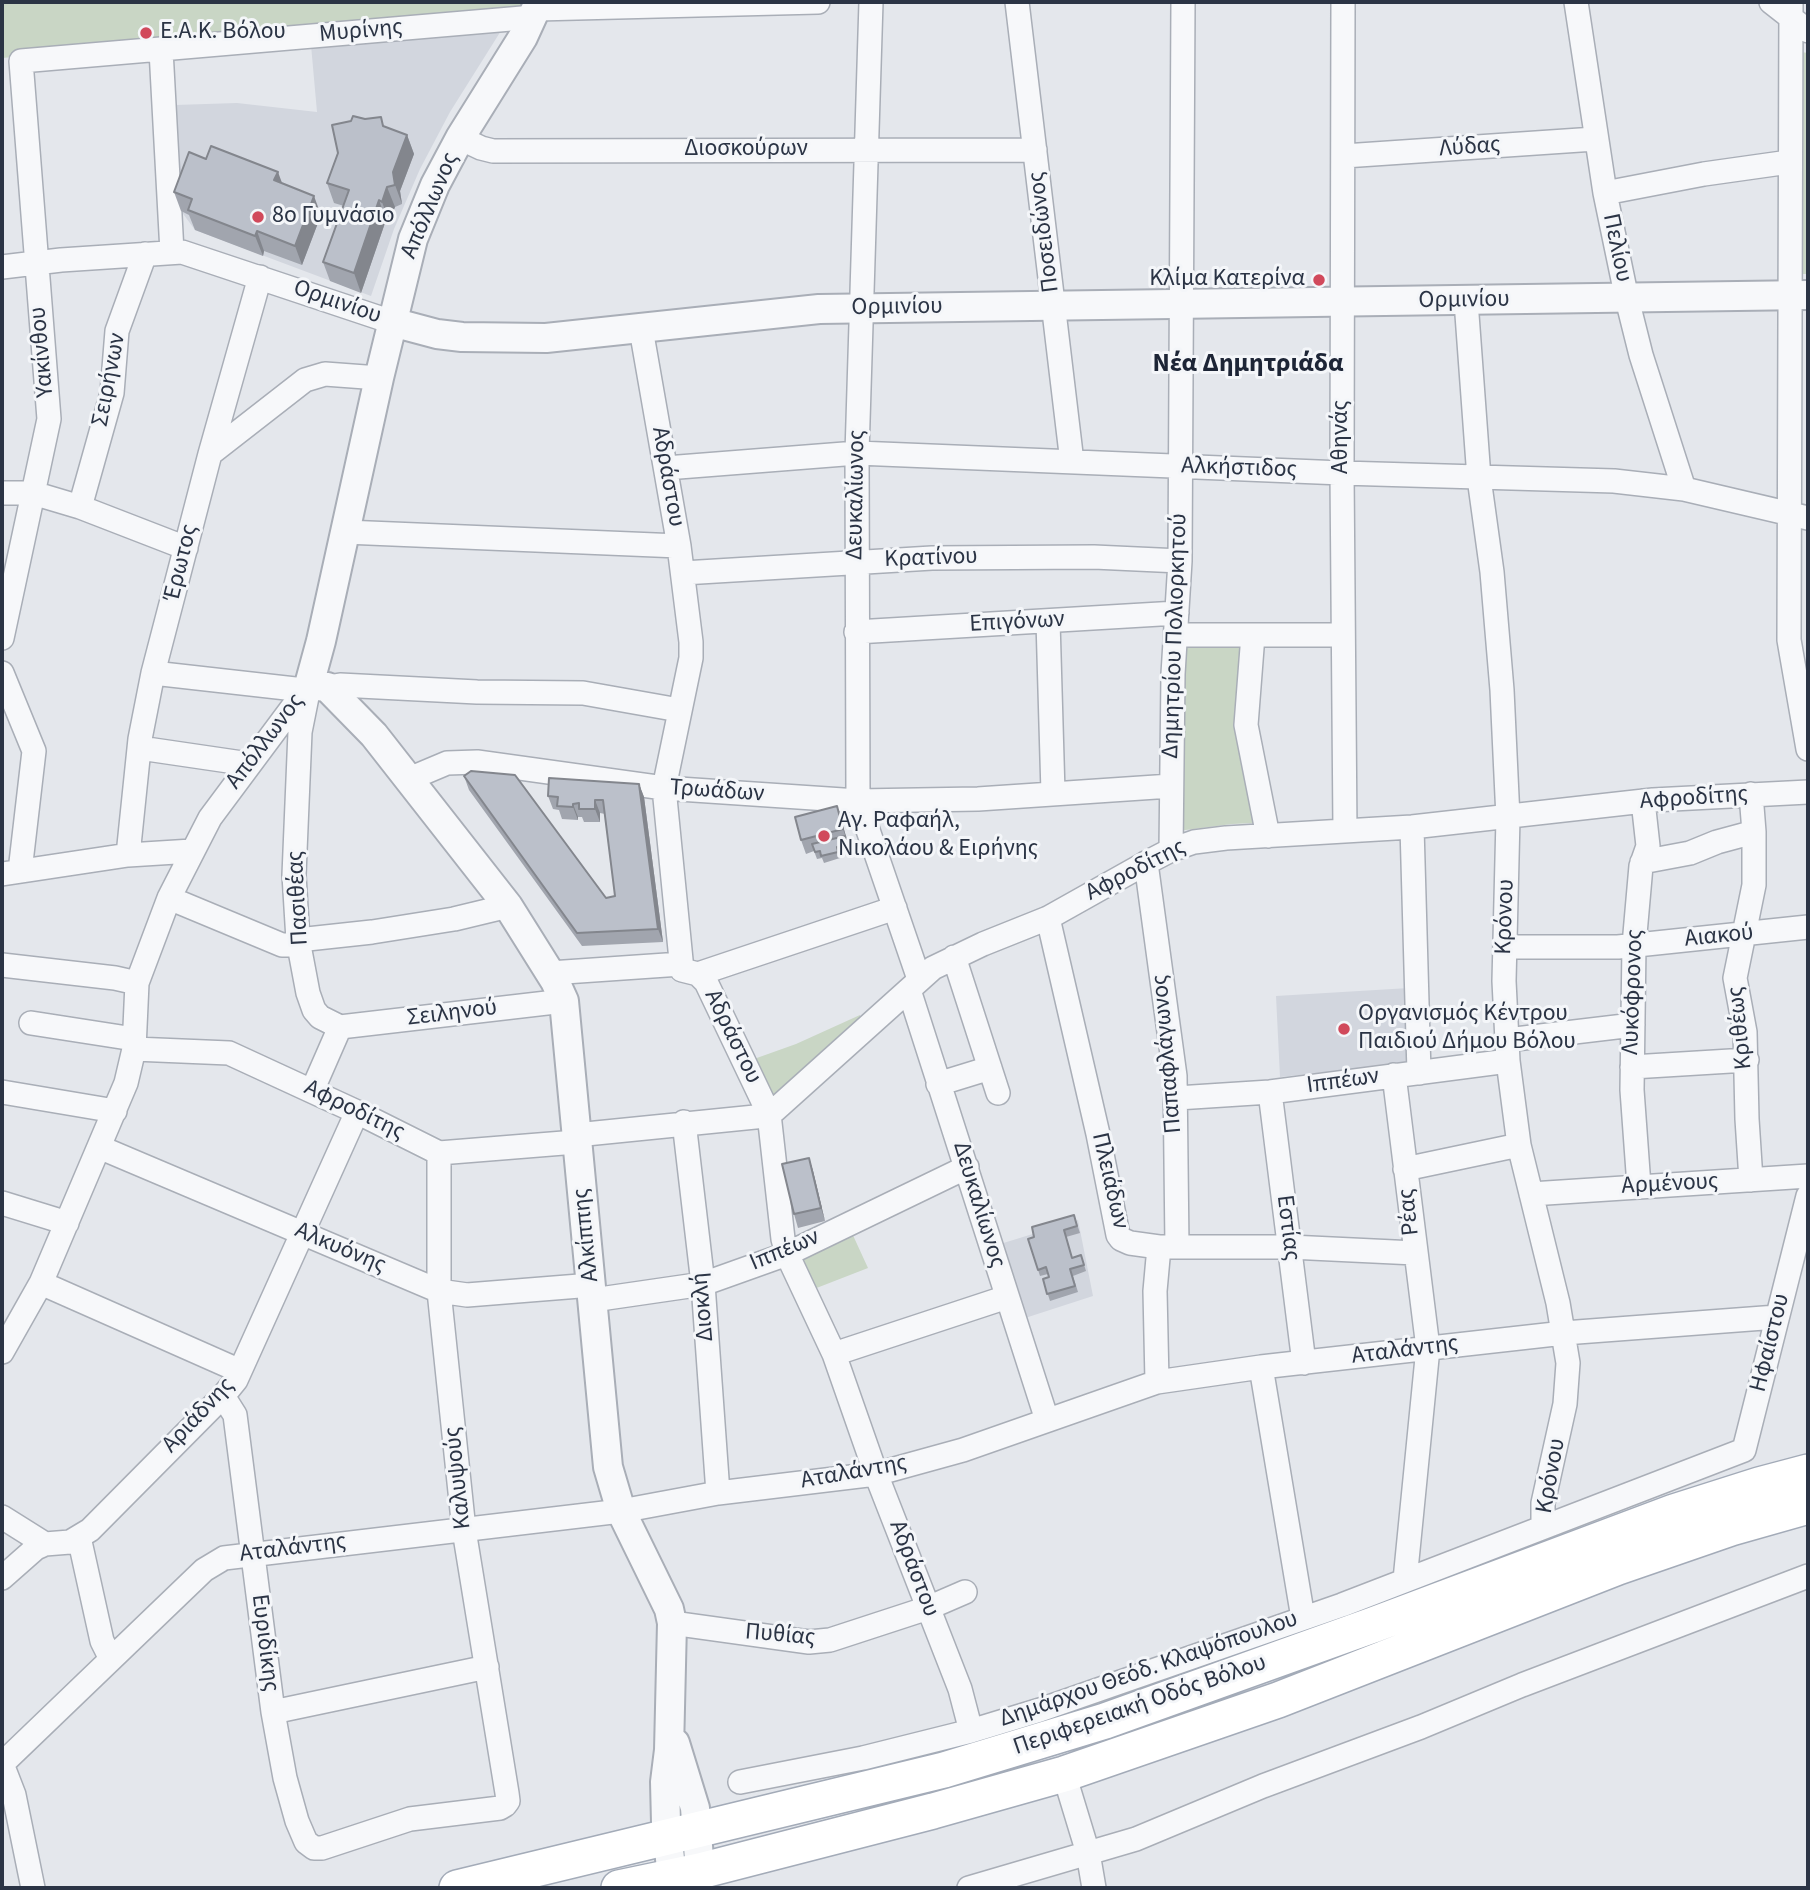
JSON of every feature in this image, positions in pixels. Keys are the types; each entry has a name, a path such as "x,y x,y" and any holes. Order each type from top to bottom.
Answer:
{"main road":[{"name":"Περιφερειακή Οδός Βόλου","path":"457,1888 944,1770 1105,1721 1373,1625 1674,1512 1808,1472"},
{"name":"Περιφερειακή Οδός Βόλου","path":"619,1888 686,1874 944,1808 1064,1774 1287,1697 1608,1570 1706,1536 1808,1506"}],"street":[{"name":"Μυρίνης","path":"21,61 161,50 536,9 818,2"},
{"name":"Δευκαλίωνος","path":"871,2 857,453 858,801 895,908 938,1084 1047,1420"},
{"name":"Ποσειδώνος","path":"1017,2 1072,462"},
{"name":"Δημητρίου Πολιορκητού","path":"1171,850 1180,561 1184,2"},
{"name":"Αθηνάς","path":"1343,2 1342,473 1345,831"},
{"name":"Πελίου","path":"1576,2 1595,139 1627,299 1641,355 1684,489"},
{"path":"1771,2 1796,12 1808,31"},
{"name":"Απόλλωνος","path":"2,1352 41,1283 115,1111 130,1070 137,983 169,898 204,827 249,764 313,687 345,532 407,261 423,213 460,138 536,9"},
{"path":"1796,12 1789,162 1799,295 1799,516 1789,640 1808,749"},
{"path":"161,50 172,252"},
{"name":"Υακίνθου","path":"2,638 49,419 21,61"},
{"name":"Διοσκούρων","path":"460,138 494,151 1035,150"},
{"name":"Λύδας","path":"1344,156 1595,139"},
{"path":"1605,193 1704,174 1789,162"},
{"name":"Ορμινίου","path":"2,267 145,254 188,253 393,322 437,334 485,338 558,338 770,313 862,308 1799,295"},
{"name":"Σειρήνων","path":"80,508 112,393 117,331 145,254"},
{"name":"Έρωτος","path":"128,855 140,748 153,673 209,454 260,277"},
{"name":"Κρόνου","path":"1466,301 1479,478 1499,650 1508,818 1505,947 1507,1050 1519,1145 1564,1333 1568,1363 1560,1433 1543,1503 1543,1527"},
{"name":"Αδράστου","path":"641,329 679,546 691,642 691,658 664,789 689,969 706,982 769,1114 787,1254 834,1354 876,1474 960,1689 971,1731"},
{"path":"209,454 305,380 325,374 379,378"},
{"name":"Αλκήστιδος","path":"666,468 857,453 1614,481 1684,489 1799,516"},
{"path":"2,493 33,493 186,548"},
{"path":"345,532 679,546"},
{"name":"Κρατίνου","path":"683,573 1009,556 1180,561"},
{"path":"1048,621 1054,793"},
{"name":"Επιγόνων","path":"856,632 1048,621 1176,624 1253,635 1343,635"},
{"path":"1253,635 1246,725 1268,836"},
{"path":"2,673 34,751 11,872 128,855 192,851"},
{"path":"153,673 313,687 349,685 426,691 583,693 679,710"},
{"path":"313,687 358,716 409,779"},
{"name":"Πασιθέας","path":"313,687 300,732 294,875 299,942 308,993 314,1010 320,1017 340,1027"},
{"path":"140,748 249,764"},
{"name":"Τρωάδων","path":"409,779 447,763 477,762 664,789 858,801 978,799 1171,786"},
{"name":"Αλκίππης","path":"409,779 508,906 550,973 564,1001 608,1467 621,1511 669,1608 672,1623 670,1727 695,1808 683,1835 686,1874"},
{"name":"Αφροδίτης","path":"769,1114 914,984 954,957 1048,918 1146,863 1194,842 1412,827 1643,801 1808,792"},
{"name":"Κριθέως","path":"1751,794 1754,885 1735,978 1744,1024 1747,1060 1751,1180"},
{"name":"Λυκόφρoνος","path":"1639,1186 1632,1067 1634,945 1642,862 1648,846 1643,801"},
{"path":"1412,827 1419,1073"},
{"path":"1642,862 1690,853 1754,832"},
{"name":"Παπαφλάγωνος","path":"1146,863 1166,992 1177,1098 1168,1247 1155,1291 1157,1382"},
{"path":"169,898 282,945 454,919 508,906"},
{"path":"550,973 689,969 895,908"},
{"name":"Πλειάδων","path":"1048,918 1098,1134 1118,1235 1126,1242 1168,1247 1290,1247 1415,1253"},
{"name":"Αιακού","path":"1505,947 1634,945 1808,927"},
{"path":"954,957 998,1093"},
{"path":"2,965 137,983"},
{"name":"Σειληνού","path":"340,1027 564,1001"},
{"name":"Αφροδίτης","path":"31,1023 134,1044 229,1054 357,1112 439,1153"},
{"name":"Ιππέων","path":"1177,1098 1270,1092 1419,1073 1507,1050 1633,1025"},
{"path":"312,1091 340,1027"},
{"path":"1632,1067 1747,1060"},
{"path":"938,1084 990,1068"},
{"name":"Ρέας","path":"1394,1075 1428,1348 1405,1580"},
{"path":"2,1092 115,1111"},
{"name":"Εστίας","path":"1270,1092 1304,1363"},
{"name":"Αριάδνης","path":"79,1538 223,1396 240,1371 357,1112"},
{"path":"439,1153 769,1114"},
{"name":"Διοκλή","path":"684,1122 703,1284 718,1493"},
{"path":"1405,1169 1519,1145"},
{"name":"Αλκυόνης","path":"99,1147 439,1291 467,1295 593,1293"},
{"name":"Καλυψούς","path":"310,1846 323,1848 394,1824 446,1813 500,1808 508,1801 464,1530 439,1291 439,1153"},
{"name":"Ιππέων","path":"593,1293 703,1284 787,1254 967,1167"},
{"name":"Αρμένους","path":"1531,1194 1808,1176"},
{"name":"Ηφαίστου","path":"1744,1450 1808,1196"},
{"path":"2,1203 67,1223"},
{"path":"41,1283 240,1371"},
{"path":"834,1354 1007,1297"},
{"name":"Αταλάντης","path":"2,1764 212,1563 224,1558 621,1511 718,1493 876,1474 963,1450 1157,1382 1261,1367 1564,1333 1777,1317"},
{"path":"1261,1367 1303,1618"},
{"name":"Ευριδίκης","path":"223,1396 235,1415 273,1712 290,1801 303,1838 310,1846"},
{"name":"Δημάρχου Θεόδ. Κλαψόπουλου","path":"740,1782 863,1758 971,1731 1216,1650 1744,1450"},
{"path":"2,1517 44,1544"},
{"path":"2,1577 36,1548 79,1538 102,1641 111,1659"},
{"path":"969,1888 1149,1835 1263,1786 1808,1576"},
{"name":"Πυθίας","path":"672,1623 809,1642 830,1640 928,1608 965,1592"},
{"path":"273,1712 487,1667"},
{"path":"2,1764 14,1795 33,1888"},
{"path":"1064,1774 1088,1853 1094,1888"}],"shaded area":[{"path":"504,26 450,112 420,169 394,229 371,296 195,230 181,211 175,105 237,103 317,112 311,45"},
{"name":"Οργανισμός Κέντρου Παιδιού Δήμου Βόλου","path":"1409,988 1412,1063 1280,1077 1276,996"},
{"path":"1078,1220 1093,1296 1022,1319 997,1245"}],"green space":[{"name":"Ε.Α.Κ. Βόλου","path":"2,2 531,2 529,12 2,58"},
{"path":"1801,52 1808,53 1808,274 1802,274"},
{"path":"1181,644 1242,644 1239,734 1254,823 1178,831"},
{"path":"860,1015 861,1020 769,1098 754,1059 796,1044"},
{"path":"851,1231 868,1268 814,1289 798,1254"}],"building":[{"path":"353,116 365,119 381,117 383,126 407,135 393,172 395,185 387,187 382,202 379,200 354,273 323,262 349,190 327,183 338,153 332,125 351,121"},
{"name":"8ο Γυμνάσιο","path":"211,146 278,172 274,180 314,196 295,246 257,231 255,236 188,210 192,199 174,192 189,152 206,159"},
{"path":"471,771 515,775 606,898 615,896 603,800 595,800 595,809 579,809 579,803 573,804 573,807 557,806 558,797 548,796 549,778 639,784 658,929 577,933 464,776"},
{"path":"837,806 843,829 801,840 795,817"},
{"path":"845,836 847,844 837,847 838,852 821,856 820,851 815,852 812,844"},
{"path":"809,1158 821,1208 794,1214 782,1164"},
{"path":"1074,1215 1077,1226 1064,1230 1072,1258 1081,1255 1084,1265 1070,1269 1075,1286 1047,1294 1043,1279 1049,1277 1046,1267 1038,1270 1028,1239 1034,1237 1032,1227"}],"place":[{"name":"Ε.Α.Κ. Βόλου","path":"146,33"},
{"name":"8ο Γυμνάσιο","path":"258,217"},
{"name":"Κλίμα Κατερίνα","path":"1319,280"},
{"name":"Αγ. Ραφαήλ, Νικολάου & Ειρήνης","path":"824,836"},
{"name":"Οργανισμός Κέντρου Παιδιού Δήμου Βόλου","path":"1344,1029"}],"district":[{"name":"Νέα Δημητριάδα","path":"1248,365"}]}
